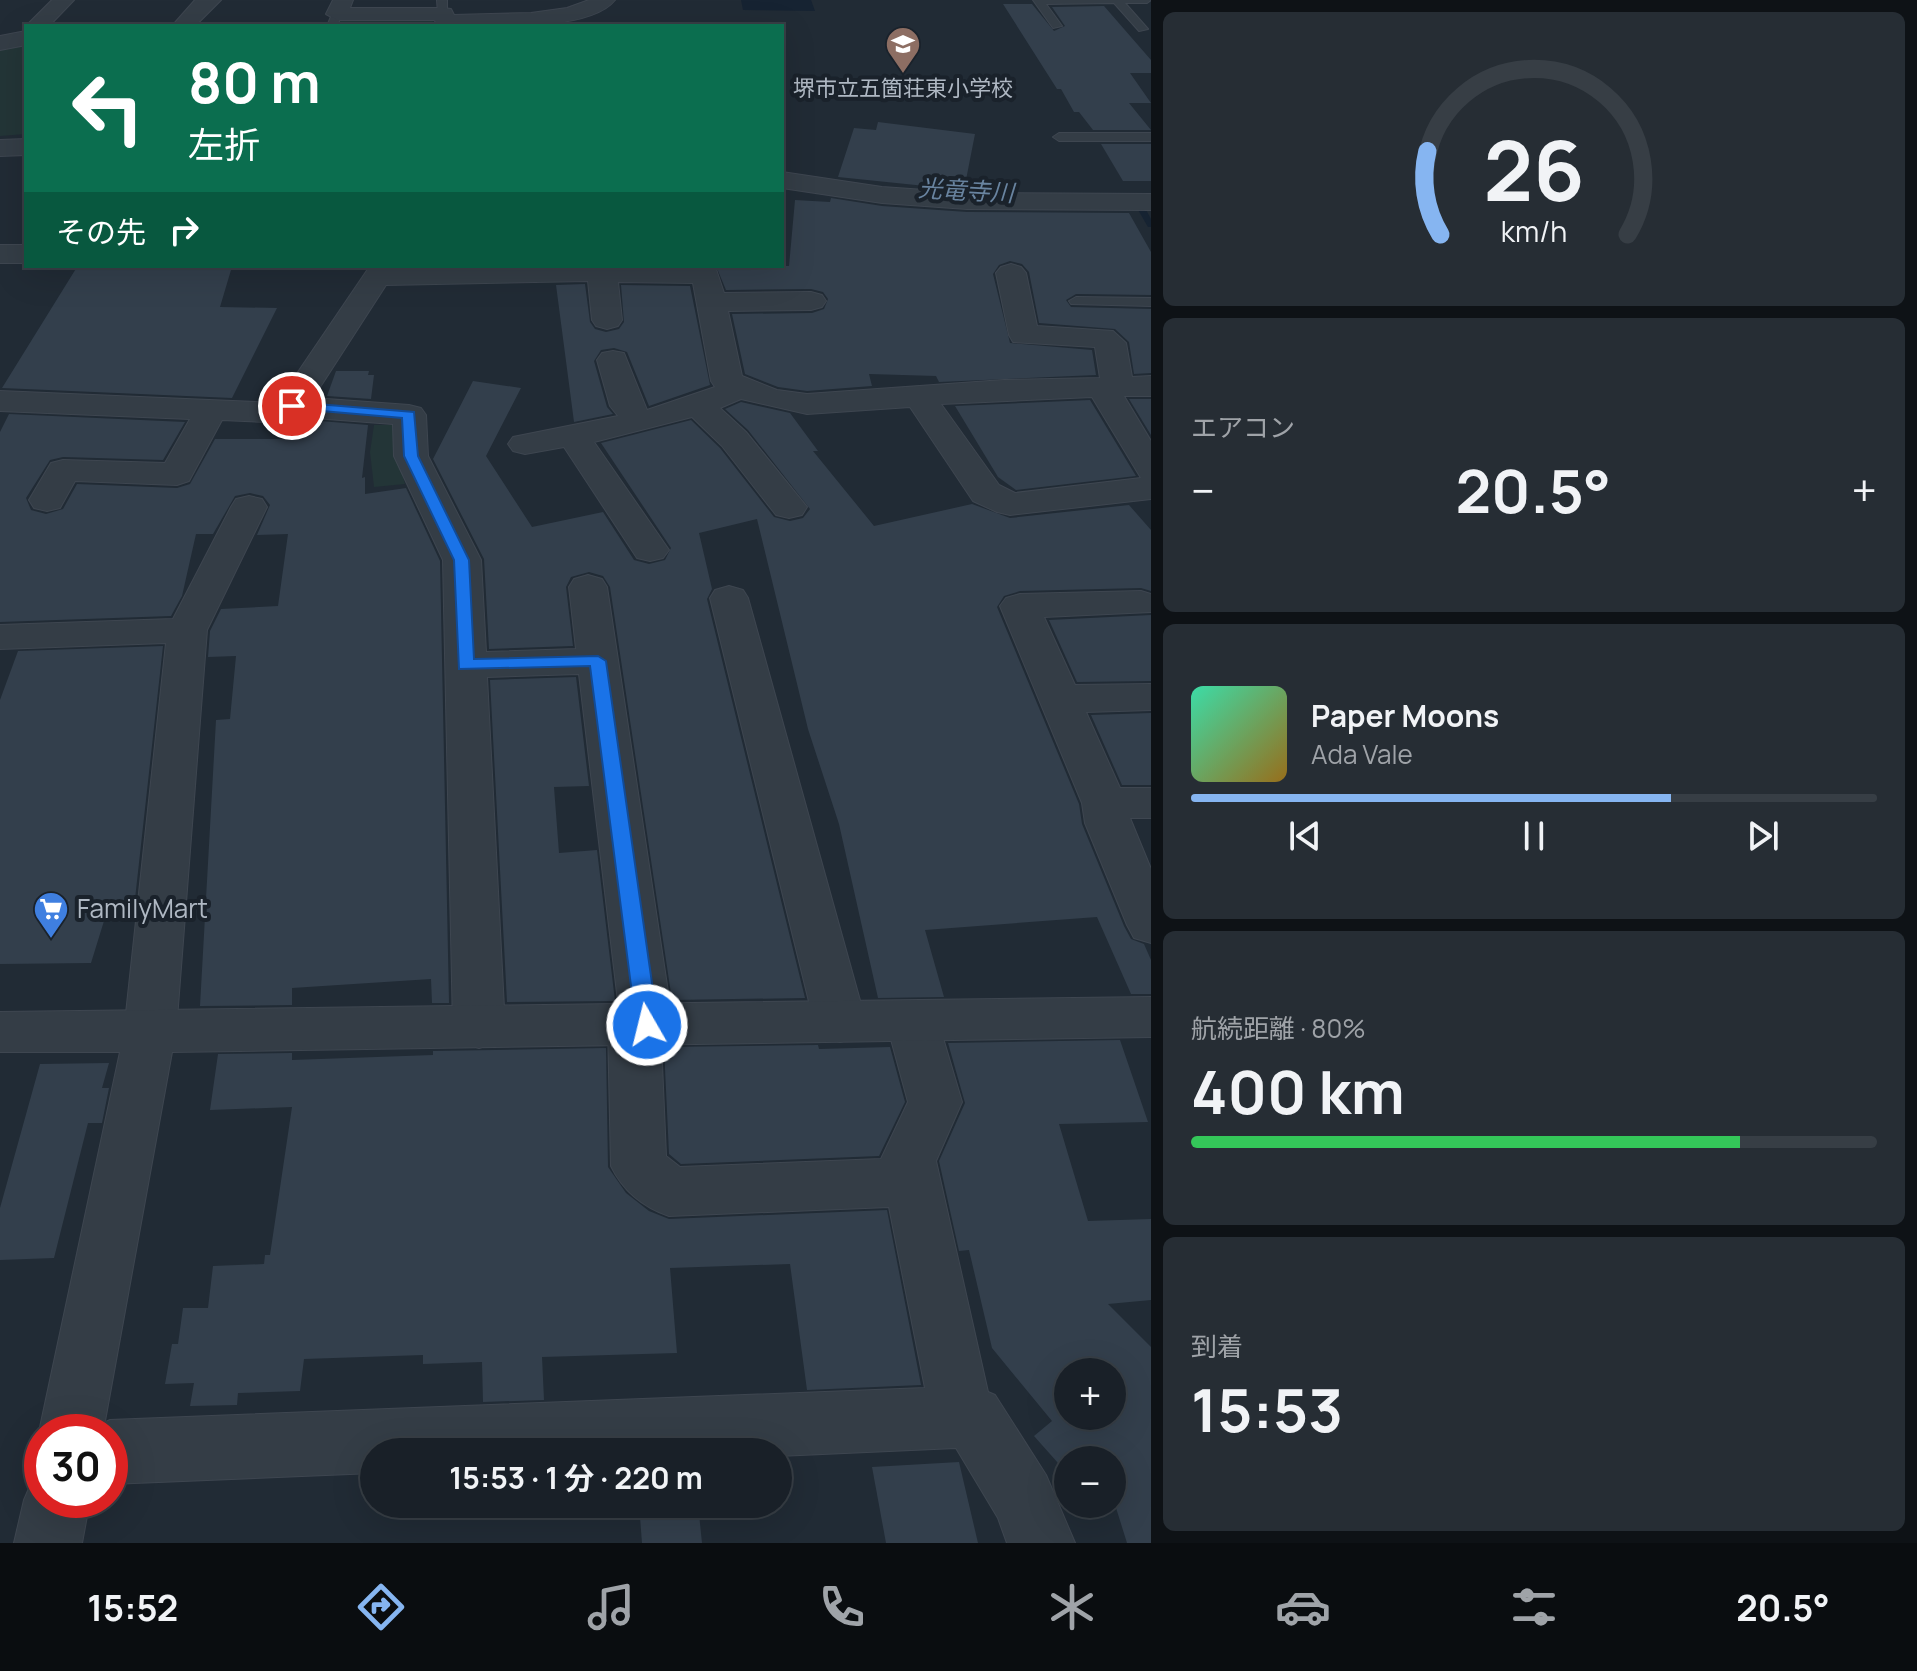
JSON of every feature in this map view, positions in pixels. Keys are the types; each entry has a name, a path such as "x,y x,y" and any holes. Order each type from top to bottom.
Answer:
{"street":[{"path":"37,24 64,0"},
{"path":"185,24 203,4 211,0"},
{"path":"337,13 529,19 582,11 605,0"},
{"path":"784,180 882,195 967,201 1151,202"},
{"path":"0,254 24,254"},
{"path":"0,401 287,413 380,272 540,271 706,275 727,381 778,402 807,404 1151,386"},
{"path":"602,272 607,320"},
{"path":"1011,273 1024,335 1102,338 1110,343 1111,388 1151,470"},
{"path":"711,302 811,301"},
{"path":"613,360 627,406 639,422"},
{"path":"525,444 639,422 699,406 740,388"},
{"path":"919,396 986,493 1010,504 1144,490 1151,486"},
{"path":"292,406 409,415 411,456 462,560 479,1028"},
{"path":"699,406 734,439 789,507"},
{"path":"47,500 63,470 177,474 211,410"},
{"path":"573,436 650,550"},
{"path":"75,1414 150,1032 187,630 249,507"},
{"path":"588,587 641,1025 639,1166 669,1192 912,1182"},
{"path":"729,598 840,1022"},
{"path":"1141,603 1020,606 1104,803 1108,823 1151,925"},
{"path":"0,637 187,630"},
{"path":"465,665 598,661"},
{"path":"1059,699 1151,697"},
{"path":"1104,803 1151,803"},
{"path":"0,1032 1151,1017"},
{"path":"912,1021 935,1102 908,1161 962,1417"},
{"path":"128,1451 973,1417 1023,1498 1041,1543"},
{"path":"48,1543 53,1518"}],"lane":[{"path":"1057,26 1038,1 1147,0"},
{"path":"1117,1 1143,29"},
{"path":"1059,137 1151,137"},
{"path":"1076,301 1151,302"}],"shaded area":[{"path":"337,18 432,19 434,24 335,24"},
{"path":"24,42 24,134 0,136 0,46"},
{"path":"374,425 397,425 396,451 405,484 374,487 370,452"}],"water":[{"path":"741,0 811,0 815,11 743,10"}],"building":[{"path":"1003,4 1032,4 1054,31 1065,26 1052,7 1104,6 1151,60 1151,73 1130,73 1151,103 1129,103 1151,130 1093,130 1079,112 1074,112 1061,89 1057,89"},
{"path":"878,122 975,134 964,190 838,177 854,128 876,130"},
{"path":"1101,144 1151,144 1151,181 1123,181"},
{"path":"831,198 882,206 967,212 1129,213 1151,252 1151,295 1076,294 1066,300 1071,307 1151,309 1151,373 1134,374 1129,342 1115,329 1039,323 1029,272 1022,264 1010,261 999,265 993,274 1010,343 1092,350 1096,375 939,382 936,376 869,374 872,386 807,391 778,387 745,374 732,314 812,313 824,309 828,299 823,292 811,289 726,290 717,268 789,266 795,200 830,202"},
{"path":"76,268 231,270 220,307 277,308 232,398 2,388"},
{"path":"585,284 590,322 595,329 606,332 619,329 624,322 621,285 690,286 710,385 649,406 627,352 614,348 601,350 594,361 607,407 613,414 574,422 556,285"},
{"path":"336,371 369,371 368,375 374,375 371,399 327,396"},
{"path":"473,381 521,388 486,456 532,527 603,512 634,560 649,564 665,560 671,548 601,443 691,420 720,448 774,517 790,521 803,518 810,509 748,430 725,409 741,402 790,413 818,451 813,451 874,526 972,504 1010,518 1129,505 1151,530 1151,591 1141,588 1020,591 1004,596 997,607 1079,804 1082,824 1124,926 1131,939 1144,944 1151,960 1151,994 1131,994 1097,917 925,930 944,997 878,998 839,824 808,729 757,519 699,533 712,589 707,599 805,998 672,1000 610,587 603,576 589,572 571,577 566,587 573,646 489,649 484,559 433,459"},
{"path":"1129,399 1151,399 1151,435"},
{"path":"1090,400 1136,476 1016,490 998,477 955,406"},
{"path":"9,414 185,422 163,460 63,457 50,460 26,498 31,510 46,514 63,509 77,484 177,488 190,484 215,439 288,439 291,425 319,425 320,421 368,425 362,478 365,477 365,494 406,488 440,561 449,1003 432,1003 431,979 292,988 292,1005 200,1006 216,720 230,719 236,656 208,657 210,631 221,609 278,606 288,534 257,535 270,505 263,496 250,493 235,496 213,534 196,534 182,596 171,616 0,622 0,432"},
{"path":"1151,615 1151,681 1077,682 1049,620"},
{"path":"163,646 134,908 108,908 91,963 0,964 0,700 18,651"},
{"path":"576,677 589,786 554,787 559,853 597,850 615,1001 507,1002 490,680"},
{"path":"1151,713 1151,785 1122,785 1091,715"},
{"path":"1120,1040 1148,1122 1059,1124 1088,1221 1151,1219 1151,1300 1108,1304 1151,1347 1151,1543 1127,1543 1119,1518 1126,1518 1126,1446 1054,1446 1054,1458 1034,1436 1052,1421 992,1348 969,1250 959,1251 939,1161 965,1103 948,1043"},
{"path":"818,1045 819,1049 890,1047 905,1102 879,1156 681,1164 669,1154 664,1047"},
{"path":"606,1048 608,1167 626,1193 649,1211 669,1219 887,1210 921,1385 807,1390 790,1264 670,1268 677,1353 542,1357 544,1400 483,1402 482,1362 423,1364 423,1355 304,1359 300,1391 238,1393 237,1405 190,1406 194,1383 165,1384 172,1344 178,1344 183,1308 208,1308 213,1266 264,1264 265,1255 270,1255 292,1107 210,1110 218,1054 292,1053 292,1060 433,1055 433,1051"},
{"path":"109,1063 102,1088 109,1088 102,1123 88,1123 54,1258 0,1260 0,1208 40,1064"},
{"path":"959,1462 978,1543 886,1543 872,1467"},
{"path":"640,1518 699,1518 702,1543 642,1543"}],"waterway":[{"path":"1141,208 1151,225"}],"place":[{"name":"堺市立五箇荘東小学校","path":"903,75"},
{"name":"FamilyMart","path":"51,940"}],"route":[{"path":"292,406 409,415 411,456 462,560 465,665 598,661 647,1025"}],"water label":[{"name":"光竜寺川","path":"966,191"}]}
